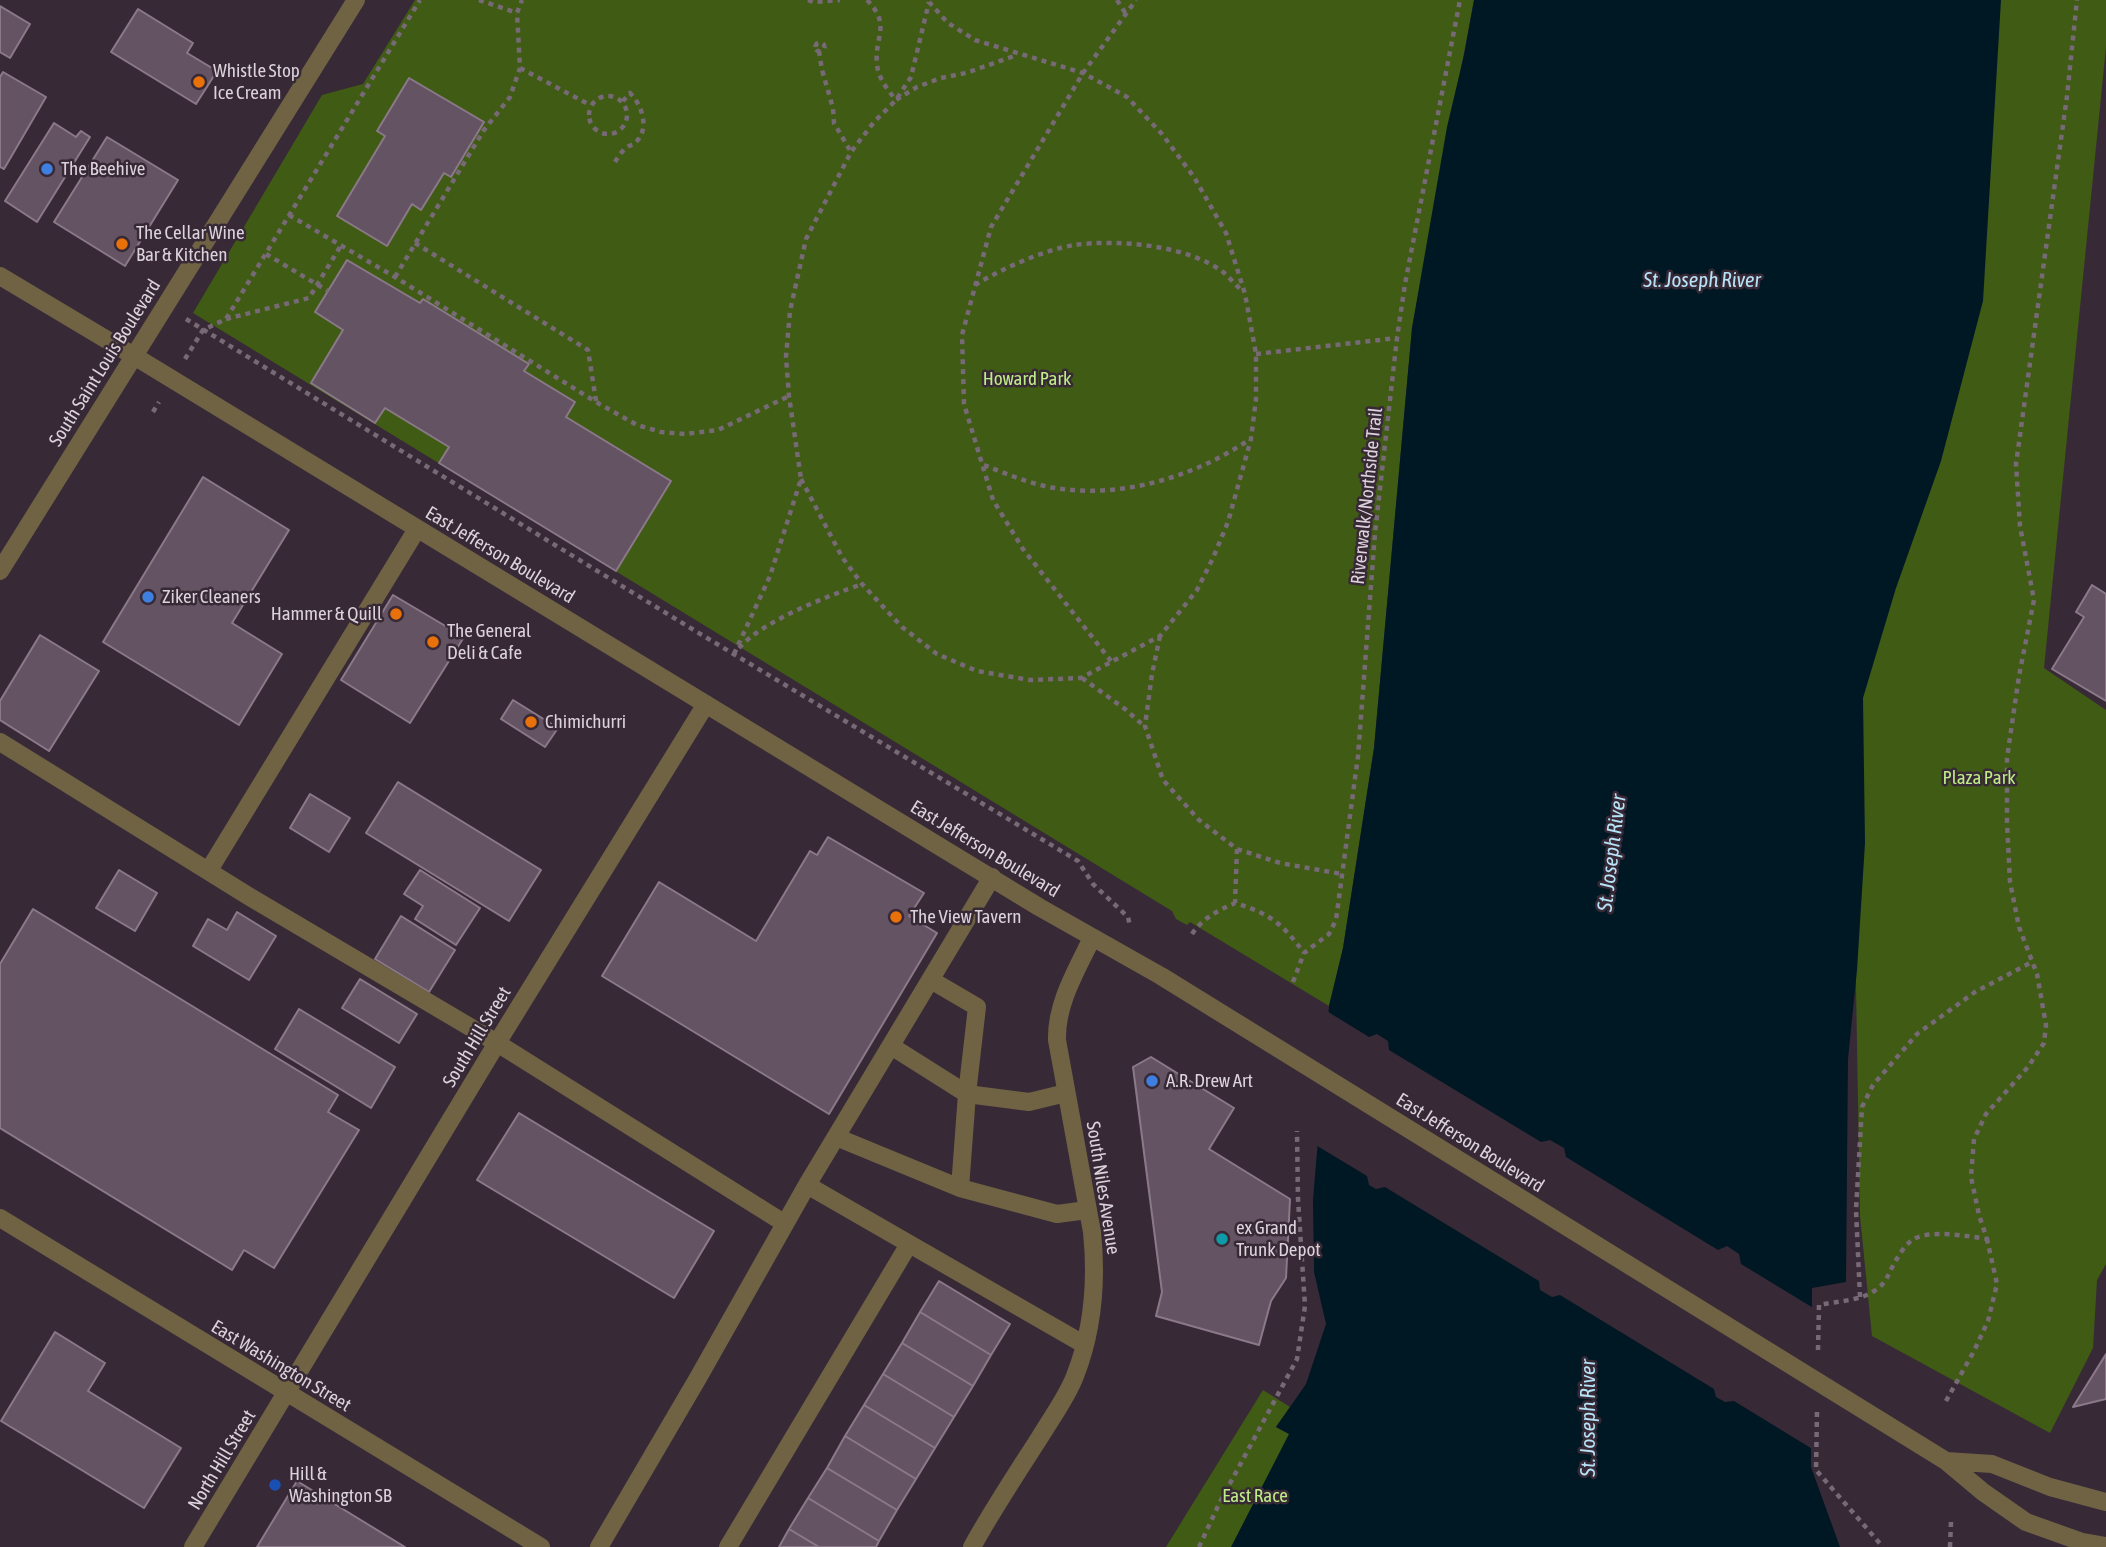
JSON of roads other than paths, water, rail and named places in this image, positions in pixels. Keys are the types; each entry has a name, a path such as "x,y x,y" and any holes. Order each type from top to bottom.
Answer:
{"street":[{"name":"South Saint Louis Boulevard","path":"0,570 356,0"},
{"name":"East Jefferson Boulevard","path":"0,276 1092,938 1161,976 1946,1461 1983,1492 2026,1522 2082,1542 2106,1546"},
{"path":"209,870 417,529"},
{"name":"South Hill Street","path":"286,1394 497,1043 706,704"},
{"path":"0,742 497,1043 784,1223"},
{"path":"599,1547 698,1378 784,1223 992,877"},
{"name":"South Niles Avenue","path":"972,1547 1070,1387 1084,1345 1095,1283 1092,1232 1066,1093 1057,1026 1059,1011 1092,938"},
{"path":"931,979 977,1007 960,1188"},
{"path":"891,1046 967,1094 1029,1102 1066,1093"},
{"path":"836,1137 960,1188 1057,1214 1087,1210"},
{"path":"807,1185 1084,1345"},
{"name":"East Washington Street","path":"1,1221 541,1547"},
{"path":"728,1547 909,1244"},
{"name":"North Hill Street","path":"193,1547 286,1394"},
{"name":"East Jefferson Boulevard","path":"1946,1461 1992,1464 2050,1487 2106,1502"}],"water":[{"name":"St. Joseph River","path":"1474,0 2001,0 1983,301 1941,461 1896,588 1863,698 1865,843 1848,1059 1846,1282 1812,1288 1811,1467 1840,1547 1231,1547 1289,1434 1276,1427 1306,1384 1326,1324 1314,1272 1313,1200 1329,1006 1343,948 1374,748 1412,328 1447,127"}],"place":[{"name":"Whistle Stop Ice Cream","path":"199,82"},
{"name":"The Beehive","path":"47,169"},
{"name":"The Cellar Wine Bar & Kitchen","path":"122,244"},
{"name":"Ziker Cleaners","path":"148,597"},
{"name":"Hammer & Quill","path":"396,614"},
{"name":"The General Deli & Cafe","path":"433,642"},
{"name":"Chimichurri","path":"531,722"},
{"name":"The View Tavern","path":"896,917"},
{"name":"A.R. Drew Art","path":"1152,1081"},
{"name":"ex Grand Trunk Depot","path":"1222,1239"},
{"name":"Hill & Washington SB","path":"275,1485"}],"park label":[{"name":"Howard Park","path":"1027,379"},
{"name":"Plaza Park","path":"1979,778"},
{"name":"East Race","path":"1255,1496"}]}
